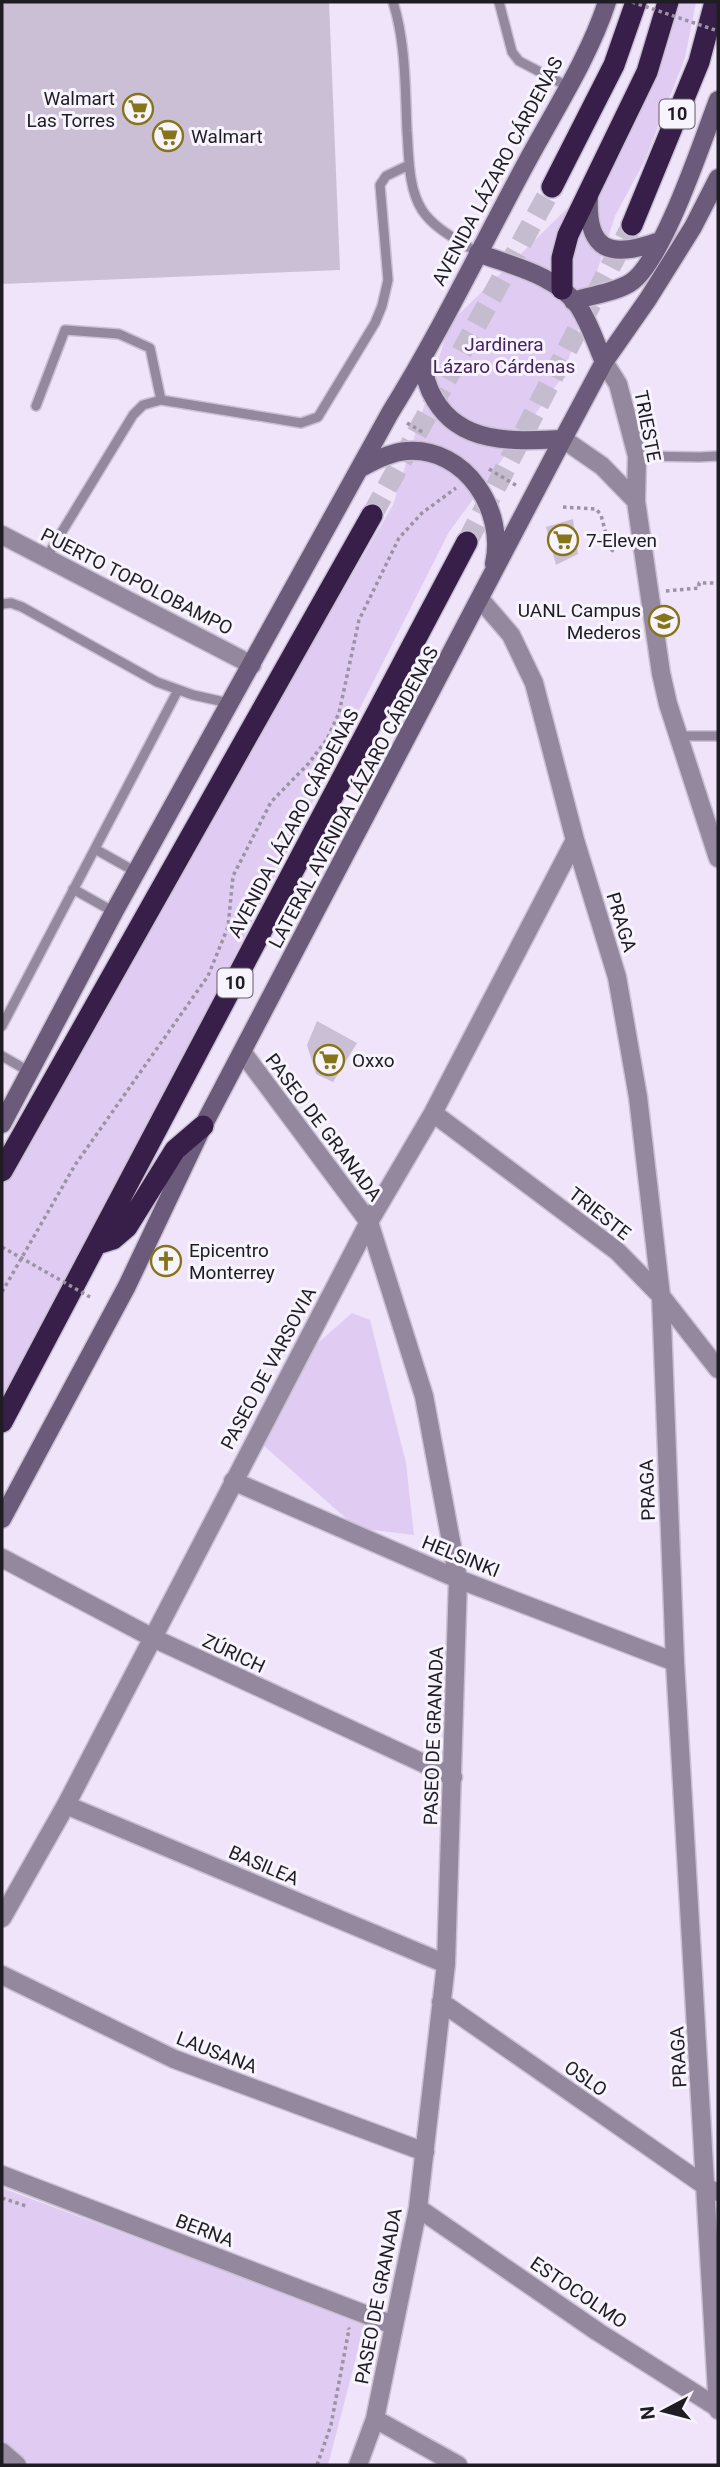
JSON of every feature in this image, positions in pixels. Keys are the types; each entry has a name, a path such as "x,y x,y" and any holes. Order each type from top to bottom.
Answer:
{"highway":[{"path":"552,187 614,65 634,2"},
{"path":"568,295 561,271 564,247 647,72 668,2"},
{"name":"10","path":"632,225 699,62 715,2"},
{"path":"2,1171 372,515"},
{"name":"AVENIDA LÁZARO CÁRDENAS","path":"2,1422 467,542"},
{"path":"97,1244 113,1239 127,1227 175,1150 203,1126"}],"main road":[{"name":"AVENIDA LÁZARO CÁRDENAS","path":"424,359 586,54 607,2"},
{"path":"568,295 623,287 648,266 690,177 718,100"},
{"name":"LATERAL AVENIDA LÁZARO CÁRDENAS","path":"2,1519 127,1286 203,1126 604,362 693,227 718,178"},
{"path":"589,195 588,214 592,232 609,249 626,251 660,241"},
{"path":"478,253 540,276 568,295 585,317 604,362"},
{"path":"424,359 423,369 429,390 447,416 459,426 481,436 504,440 563,439"},
{"path":"2,1124 136,872 390,413 424,359"},
{"path":"361,469 387,456 408,451 438,457 453,464 469,477 485,497 495,526 496,557 491,578"}],"street":[{"name":"TRIESTE","path":"604,362 618,384 637,456 636,501 661,673 677,736 718,858"},
{"path":"563,439 602,466 636,501"},
{"name":"PUERTO TOPOLOBAMPO","path":"2,535 252,665"},
{"name":"PRAGA","path":"480,599 511,635 534,683 575,839 617,977 638,1097 661,1296 676,1662 713,2191 718,2409"},
{"name":"PASEO DE VARSOVIA","path":"2,1918 66,1805 369,1222 433,1113 575,839"},
{"name":"PASEO DE GRANADA","path":"243,1053 369,1222 424,1396 458,1579 446,1964 425,2152 418,2208 375,2419 358,2465"},
{"name":"TRIESTE","path":"433,1113 617,1251 661,1296 718,1369"},
{"name":"HELSINKI","path":"233,1481 458,1579 676,1662"},
{"name":"ZÚRICH","path":"2,1559 153,1639 453,1777"},
{"name":"BASILEA","path":"66,1805 446,1964"},
{"name":"LAUSANA","path":"2,1975 174,2059 425,2152"},
{"name":"OSLO","path":"441,2003 713,2191"},
{"name":"BERNA","path":"2,2175 393,2325"},
{"name":"ESTOCOLMO","path":"418,2208 598,2332 718,2409"},
{"path":"375,2419 458,2465"},
{"path":"2,2452 18,2465"}],"lane":[{"path":"393,2 401,29 409,165 415,195 433,223 478,253"},
{"path":"499,2 512,51 519,61 567,86"},
{"path":"46,558 133,415 143,405 161,400 301,423 309,422 318,416 382,306 388,280 380,185 386,176 409,165"},
{"path":"36,406 65,330 120,334 150,348 161,400"},
{"path":"637,456 718,456"},
{"path":"2,604 11,603 23,607 156,682 231,704"},
{"path":"2,1026 178,690"},
{"path":"677,736 718,736"},
{"path":"95,849 136,872"},
{"path":"74,889 114,912"},
{"path":"2,1056 30,1072"}],"path":[{"path":"634,2 718,31"},
{"path":"2,1292 75,1165 208,976 228,927 233,876 271,802 309,763 327,738 339,713 359,620 399,538 422,513 469,477"},
{"path":"563,507 596,509 601,515 610,549 615,552"},
{"path":"650,592 699,587 699,583 718,583"},
{"path":"2,1247 90,1297"},
{"path":"2,2198 28,2207"},
{"path":"317,2465 331,2425 349,2329 337,2324"}],"green space":[{"name":"Jardinera Lázaro Cárdenas","path":"668,2 696,2 685,58 645,160 615,216 563,376 449,532 2,1416 2,1174 393,505 450,323 581,195"},
{"path":"352,1313 370,1320 406,1463 414,1535 357,1528 263,1445 311,1349"},
{"path":"2,2188 365,2323 328,2465 28,2465 2,2443"}],"building":[{"name":"Walmart","path":"2,2 329,2 340,270 2,284"},
{"name":"7-Eleven","path":"573,519 578,554 556,565 546,527"},
{"name":"Oxxo","path":"317,1021 357,1043 333,1082 316,1074 307,1045"}],"tunnel":[{"path":"372,515 552,187"},
{"path":"467,542 632,225"}],"place":[{"name":"Walmart Las Torres","path":"138,109"},
{"name":"Walmart","path":"168,136"},
{"name":"7-Eleven","path":"563,540"},
{"name":"UANL Campus Mederos","path":"664,621"},
{"name":"Oxxo","path":"329,1060"},
{"name":"Epicentro Monterrey","path":"166,1261"}]}
